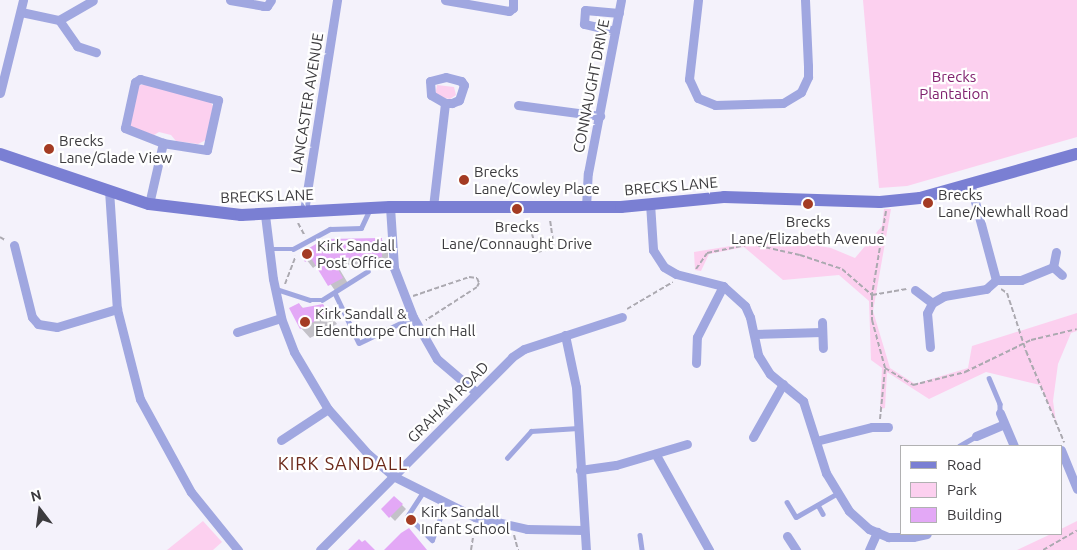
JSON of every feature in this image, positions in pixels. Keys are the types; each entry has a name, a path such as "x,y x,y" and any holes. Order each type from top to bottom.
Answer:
{"street":[{"path":"0,92 23,0"},
{"path":"21,12 59,20 93,0"},
{"path":"230,0 267,6 271,0"},
{"name":"LANCASTER AVENUE","path":"298,211 337,0"},
{"path":"445,0 509,11 513,8 513,0"},
{"name":"CONNAUGHT DRIVE","path":"586,207 588,173 621,0"},
{"path":"698,0 689,79 698,98 715,105 784,102 801,92 808,77 805,0"},
{"path":"615,31 584,24 585,10 619,13"},
{"path":"59,20 77,46 96,52"},
{"path":"137,80 218,100 207,150 163,143 124,128 137,80"},
{"path":"433,207 444,103"},
{"path":"518,105 600,116"},
{"path":"149,204 163,143"},
{"name":"BRECKS LANE","path":"0,154 149,204 214,214 265,214 390,207 586,207 764,197 888,201 920,198 1077,154"},
{"path":"970,183 995,282"},
{"path":"108,190 117,309 140,399 191,492 238,550"},
{"path":"650,203 653,250 664,266 682,276 723,286 744,306 763,364 803,401 826,472 857,520 877,532 901,538 920,535"},
{"path":"390,207 394,268 415,321 437,359 477,393"},
{"path":"265,214 269,249 279,290 281,318 305,375 328,409 393,476 423,493 475,517 511,526 584,530"},
{"path":"14,245 32,317 38,324 57,327 117,309"},
{"path":"1053,267 1056,252"},
{"path":"930,347 927,313 932,302 944,296 976,292 995,282 1021,280 1053,267"},
{"path":"1053,267 1062,276"},
{"path":"696,363 697,337 723,286"},
{"path":"915,290 932,302"},
{"name":"GRAHAM ROAD","path":"320,550 477,393 524,349 622,317"},
{"path":"237,332 281,318"},
{"path":"822,322 823,348"},
{"path":"754,334 822,332"},
{"path":"565,335 576,387 586,550"},
{"path":"753,438 783,384"},
{"path":"281,440 328,409"},
{"path":"1000,413 1014,445"},
{"path":"976,436 1004,424"},
{"path":"816,441 884,427"},
{"path":"580,470 656,455 687,444"},
{"path":"656,455 709,550"},
{"path":"1062,460 1076,483"},
{"path":"869,550 877,532"},
{"path":"787,536 796,550"}],"lane":[{"path":"269,249 293,249 324,230 361,228 371,208"},
{"path":"279,290 314,301 335,293 368,271"},
{"path":"335,293 359,343 415,321"},
{"path":"988,378 1000,404 1000,413"},
{"path":"507,458 531,431 578,428"},
{"path":"961,445 976,436"},
{"path":"423,493 408,516 432,540 445,504"},
{"path":"787,502 796,517 838,493"},
{"path":"818,505 824,514"},
{"path":"640,535 642,550"}],"path":[{"path":"884,427 886,368 872,320 872,295 888,201"},
{"path":"525,207 537,252 554,248 548,207"},
{"path":"298,211 307,240"},
{"path":"622,317 628,309 698,268 707,253 751,244 800,255 842,269 872,295"},
{"path":"279,290 300,245"},
{"path":"405,298 473,276 479,283 478,287 415,321"},
{"path":"995,282 1007,293 1018,332 1025,343 1026,351 1064,441 1062,446"},
{"path":"872,295 907,288 915,290"},
{"path":"886,368 919,386 965,372 1025,343 1077,329"},
{"path":"471,550 475,517"},
{"path":"511,526 518,550"},
{"path":"1043,550 1077,530"}],"green space":[{"name":"Brecks Plantation","path":"863,0 1077,0 1077,137 907,186 879,188"},
{"path":"145,84 209,100 213,106 206,140 198,144 176,141 171,135 159,132 154,135 130,127 137,86"},
{"path":"437,85 454,87 456,95 450,99 435,96"},
{"path":"884,209 891,209 873,311 890,368 915,384 968,368 972,346 1077,313 1077,331 1071,333 1058,364 1053,401 1056,422 1040,385 986,372 929,399 887,372 885,408 880,409 882,368 871,360 869,301 839,275 783,280 744,247 709,254 701,271 695,270 694,252 779,238 831,248 855,258 882,226"},
{"path":"203,521 222,542 213,550 167,550"},
{"path":"1077,521 1077,550 1017,550 1049,535 1062,535 1062,528"}],"building":[{"path":"382,238 382,257 332,259 343,278 328,286 311,258 305,262 300,253 325,239"},
{"name":"Kirk Sandall & Edenthorpe Church Hall","path":"299,303 302,308 323,304 329,314 300,329 289,308"},
{"path":"394,496 403,504 389,518 381,509"},
{"path":"409,528 427,550 384,550 401,533"},
{"path":"359,539 362,542 365,540 375,550 348,550"}],"place":[{"name":"Brecks Lane/Glade View","path":"49,149"},
{"name":"Brecks Lane/Cowley Place","path":"464,180"},
{"name":"Brecks Lane/Newhall Road","path":"928,203"},
{"name":"Brecks Lane/Elizabeth Avenue","path":"808,204"},
{"name":"Brecks Lane/Connaught Drive","path":"517,209"},
{"name":"Kirk Sandall Post Office","path":"307,254"},
{"name":"Kirk Sandall & Edenthorpe Church Hall","path":"305,322"},
{"name":"Kirk Sandall Infant School","path":"411,520"}],"district":[{"name":"KIRK SANDALL","path":"343,463"}]}
